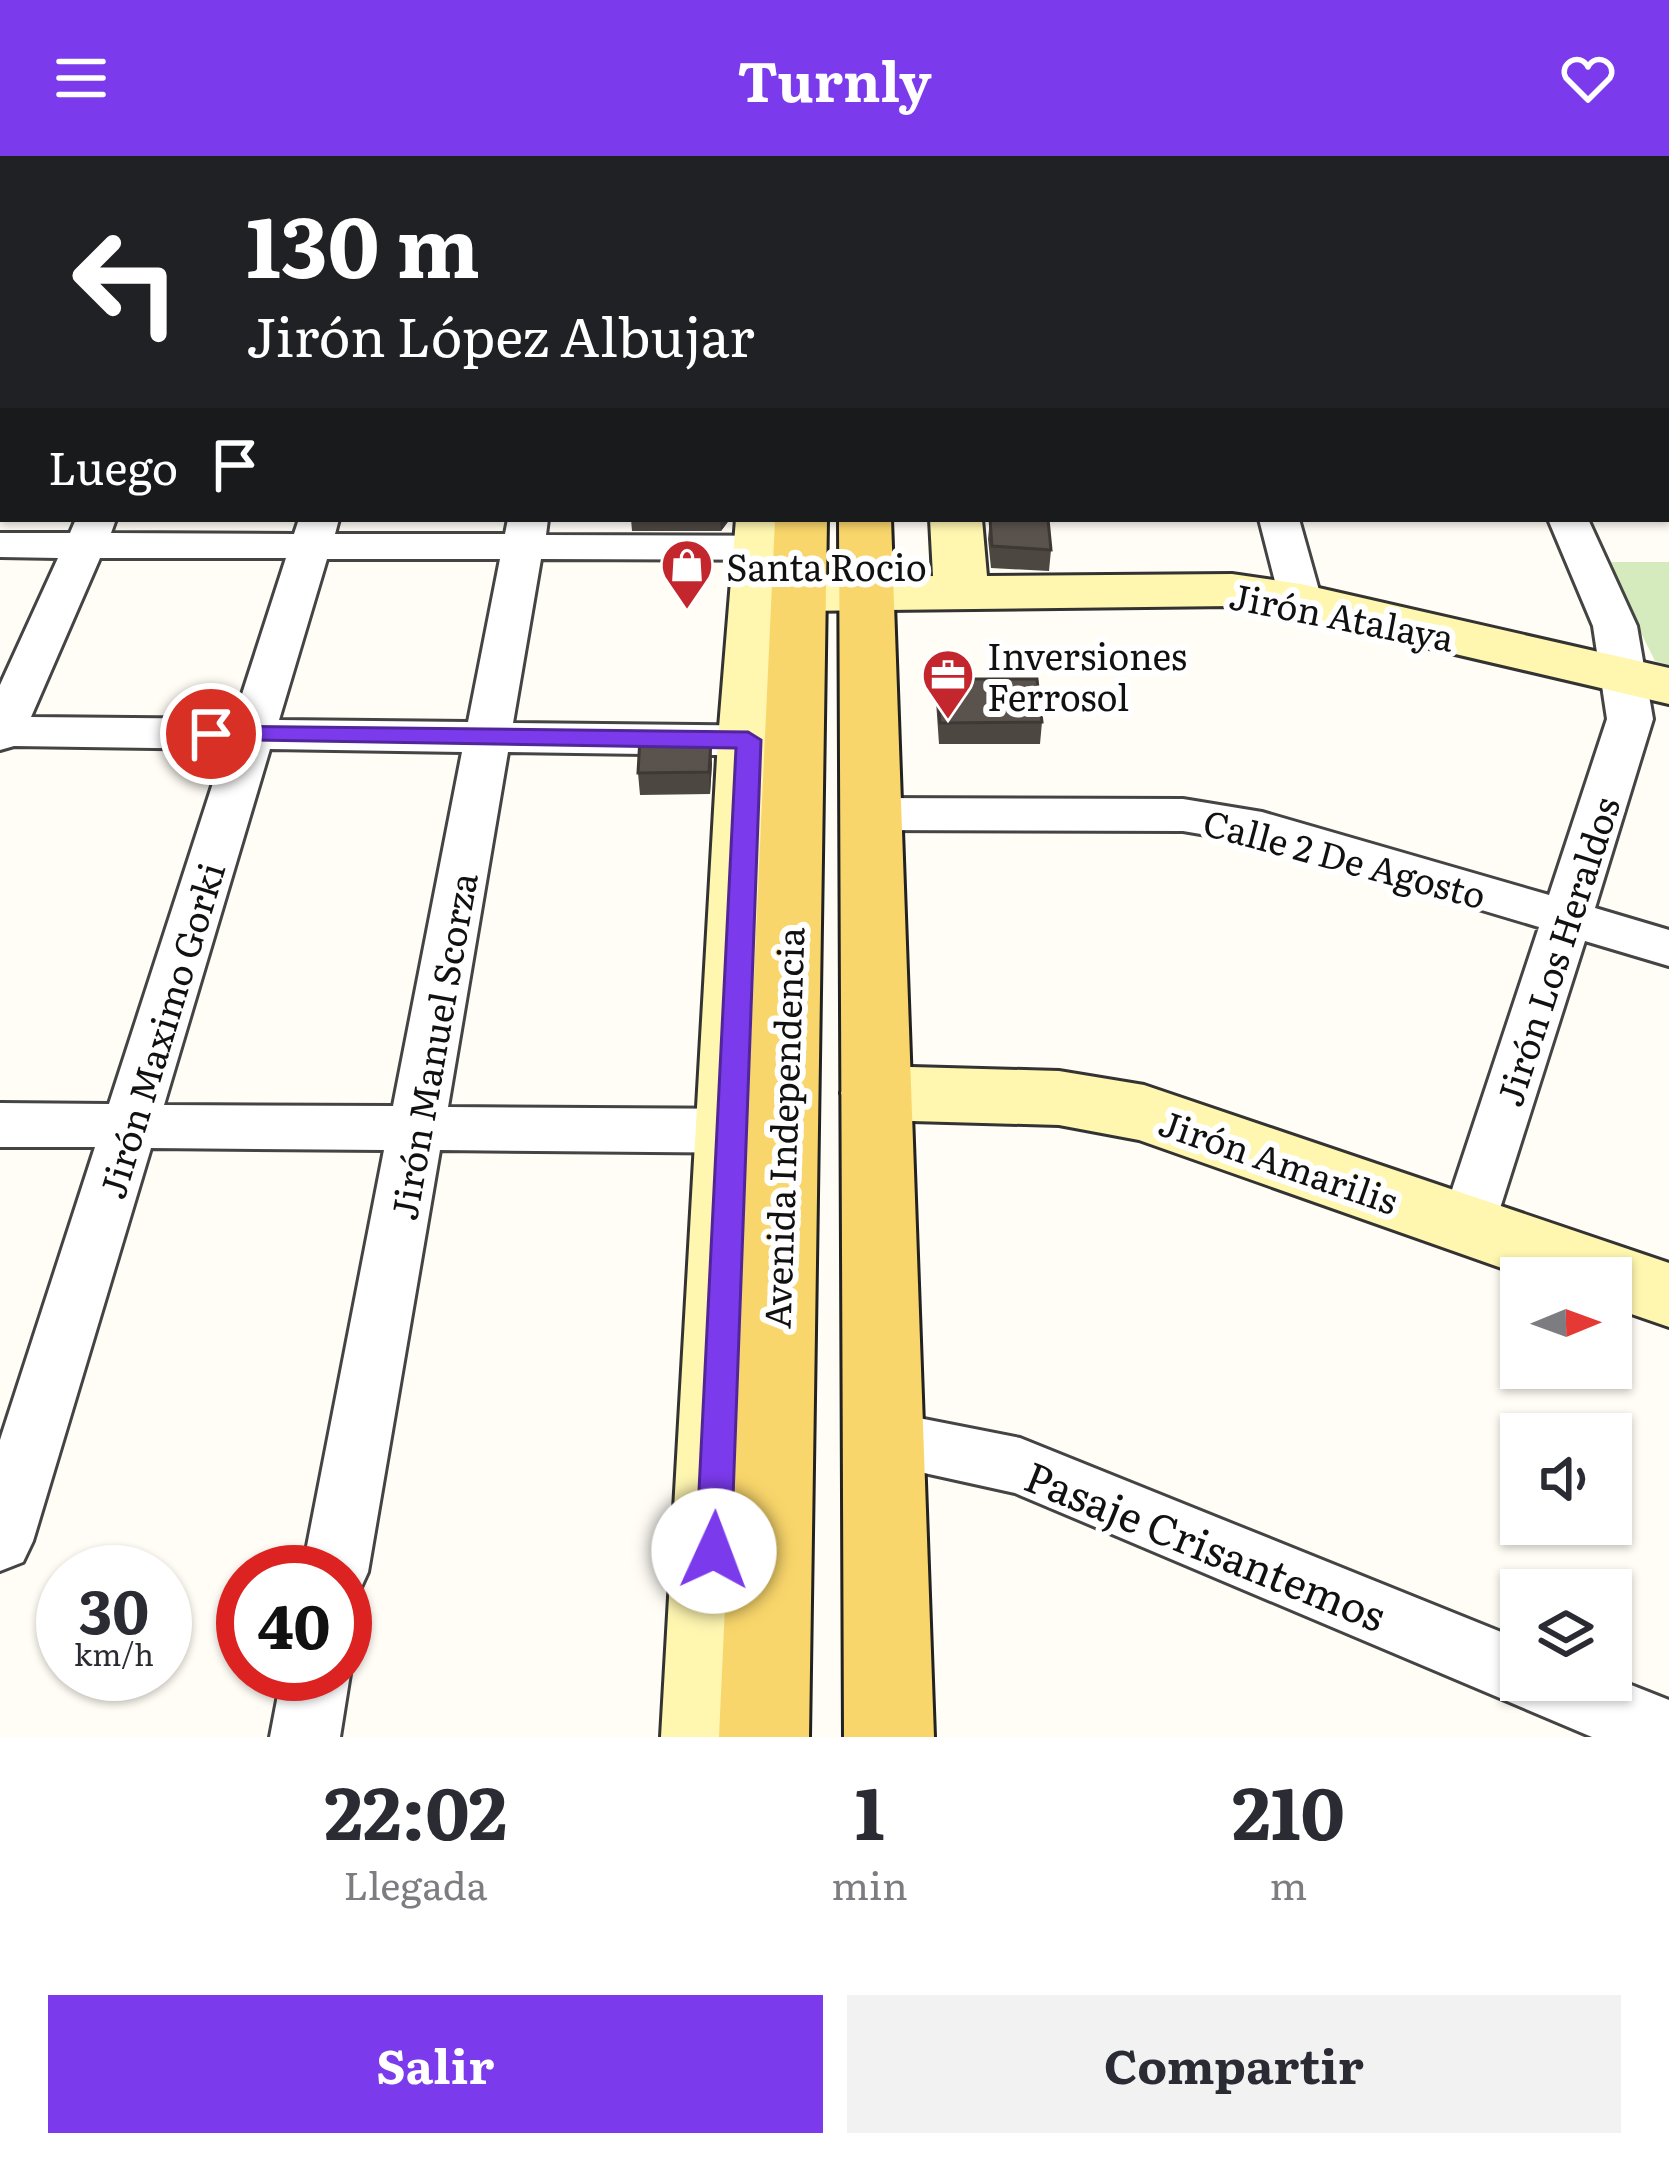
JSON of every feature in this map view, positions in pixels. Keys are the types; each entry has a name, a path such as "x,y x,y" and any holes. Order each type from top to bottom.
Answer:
{"main road":[{"name":"Avenida Independencia","path":"798,554 859,522"},
{"name":"Avenida Independencia","path":"764,1737 757,1131 771,741 798,554"},
{"name":"Avenida Independencia","path":"798,554 871,814 889,1737"}],"street":[{"path":"956,522 961,590"},
{"path":"1280,522 1301,601"},
{"name":"Jirón Los Heraldos","path":"1469,1226 1646,680 1615,626 1569,522"},
{"path":"0,545 91,532 526,533 798,554"},
{"path":"91,532 1,732 771,741"},
{"name":"Jirón Maximo Gorki","path":"0,1541 315,533"},
{"name":"Jirón Manuel Scorza","path":"340,1545 526,533"},
{"name":"Jirón Atalaya","path":"798,554 961,590 1232,590 1301,601 1646,680"},
{"name":"Calle 2 De Agosto","path":"871,814 1183,815 1262,828 1669,948"},
{"name":"Jirón Amarilis","path":"876,1093 1059,1098 1144,1113 1669,1295"},
{"path":"0,1124 757,1131"},
{"name":"Avenida Independencia","path":"706,1737 757,1131"},
{"name":"Pasaje Crisantemos","path":"883,1439 1021,1466 1500,1664"},
{"path":"305,1737 311,1701"},
{"path":"1587,1701 1669,1735"}],"green space":[{"path":"1606,562 1669,562 1669,665 1655,661"}],"building":[{"path":"990,522 1048,522 1051,550 992,546"},
{"path":"937,679 1037,679 1042,722 940,723"},
{"path":"640,737 706,738 711,741 709,772 638,773"}],"place":[{"name":"Santa Rocio","path":"687,611"},
{"name":"Inversiones Ferrosol","path":"948,721"}],"route":[{"path":"211,734 748,740 714,1551"}]}
